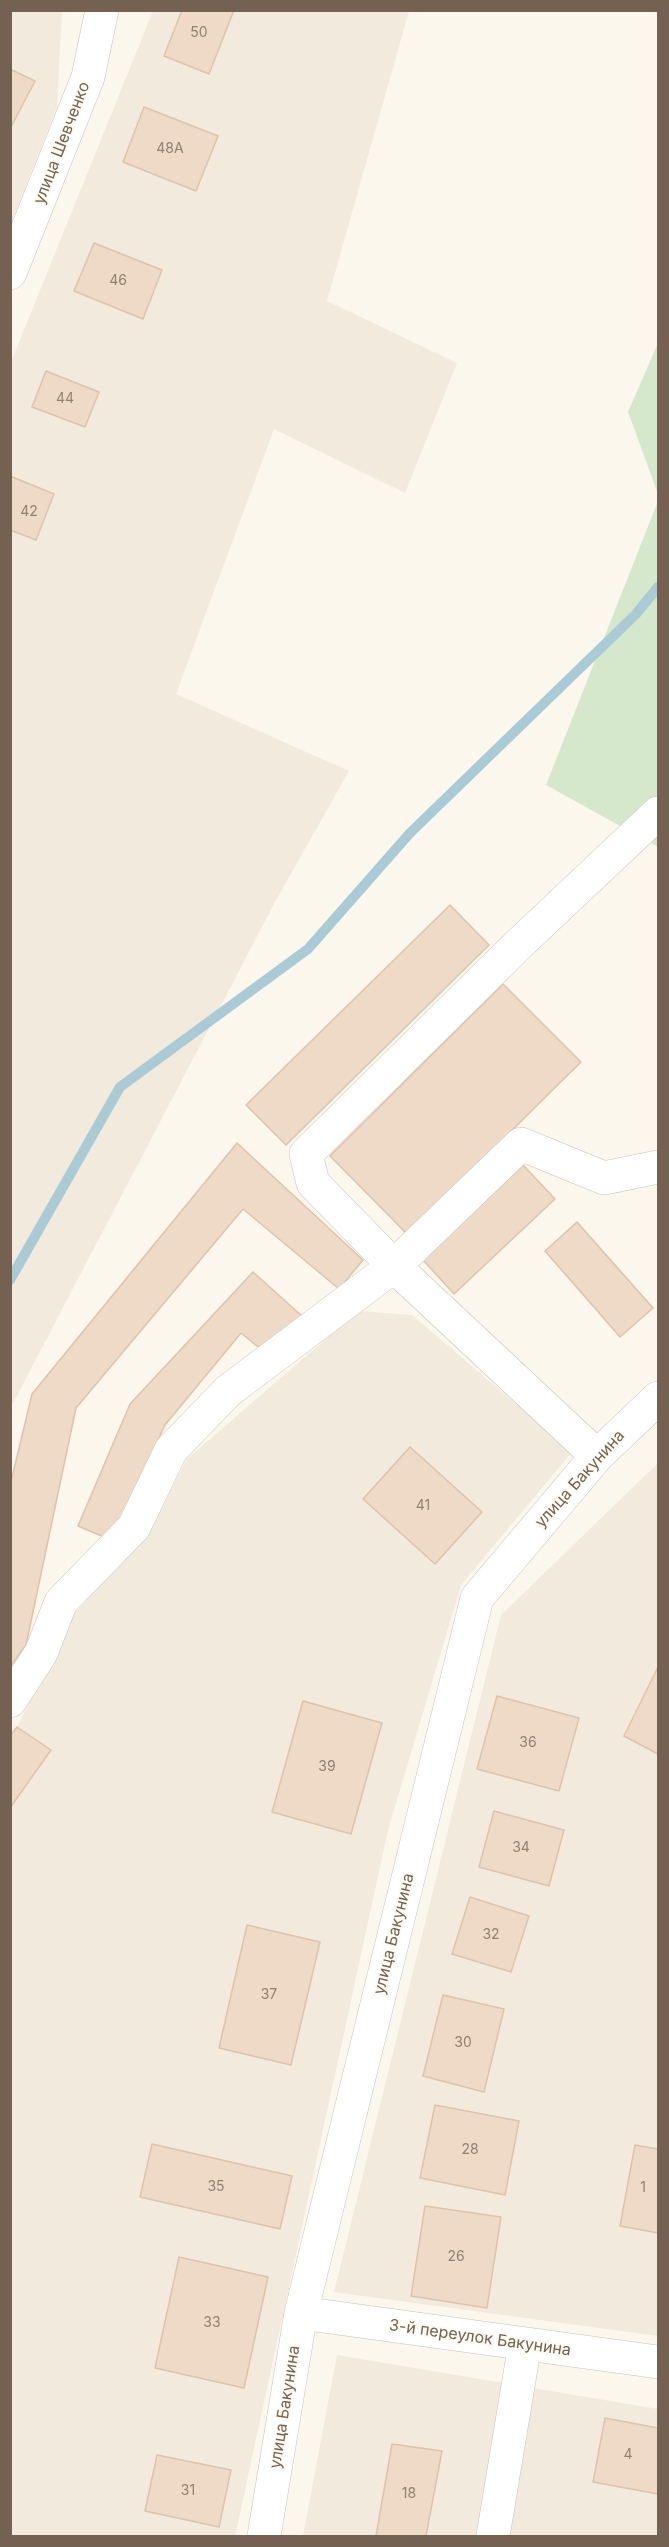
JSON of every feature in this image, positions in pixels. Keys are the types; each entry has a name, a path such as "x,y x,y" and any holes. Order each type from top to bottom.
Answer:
{"street":[{"name":"улица Шевченко","path":"10,273 88,77 102,10"},
{"path":"597,1456 394,1266 313,1183 306,1154 519,944 658,813"},
{"path":"10,1701 40,1653 61,1602 134,1527 171,1450 228,1391 394,1266 521,1144 604,1178 658,1167"},
{"name":"улица Бакунина","path":"264,2536 301,2313 477,1598 597,1456 658,1398"},
{"name":"3-й переулок Бакунина","path":"301,2313 658,2362"},
{"path":"493,2536 525,2344"}],"shaded area":[{"path":"11,11 62,11 57,107 11,223"},
{"path":"153,11 409,11 327,301 457,363 405,493 274,429 176,694 349,771 275,902 11,1407 11,362"},
{"path":"358,1311 412,1315 572,1452 461,1585 388,1830 235,2536 11,2536 11,1808 51,1750 17,1727 74,1614 149,1533 186,1460"},
{"path":"658,1463 658,2336 334,2292 501,1615"},
{"path":"337,2355 658,2409 658,2536 303,2536"}],"green space":[{"path":"658,343 658,494 628,412"},
{"path":"658,501 658,847 546,785"}],"building":[{"path":"182,10 234,10 209,74 164,56"},
{"path":"10,69 35,81 10,129"},
{"path":"144,107 218,136 196,191 123,162"},
{"path":"94,243 162,270 143,319 74,291"},
{"path":"46,371 99,392 85,427 32,407"},
{"path":"10,476 54,494 36,540 10,530"},
{"path":"450,905 489,945 286,1145 246,1105"},
{"path":"503,984 581,1062 407,1234 330,1156"},
{"path":"237,1143 363,1260 339,1289 243,1209 76,1408 26,1645 10,1667 10,1486 32,1394"},
{"path":"523,1165 555,1199 454,1294 423,1260"},
{"path":"577,1222 653,1308 620,1337 545,1251"},
{"path":"253,1272 302,1316 262,1350 241,1333 165,1425 111,1540 78,1526 130,1404"},
{"path":"410,1447 482,1512 435,1564 363,1499"},
{"path":"658,1667 658,1754 624,1736"},
{"path":"497,1696 579,1718 559,1791 477,1769"},
{"path":"303,1701 382,1723 351,1834 272,1812"},
{"path":"17,1727 51,1750 10,1808 10,1736"},
{"path":"494,1811 564,1830 549,1886 479,1867"},
{"path":"470,1897 529,1916 511,1972 452,1954"},
{"path":"247,1925 320,1942 291,2065 219,2048"},
{"path":"443,1995 504,2009 484,2092 423,2076"},
{"path":"435,2105 519,2121 505,2195 420,2178"},
{"path":"152,2144 292,2176 280,2229 140,2197"},
{"path":"635,2145 658,2149 658,2233 620,2226"},
{"path":"425,2206 501,2217 487,2308 411,2296"},
{"path":"179,2257 268,2277 244,2388 155,2368"},
{"path":"605,2418 658,2428 658,2494 593,2482"},
{"path":"392,2444 442,2451 426,2536 376,2536"},
{"path":"157,2455 231,2470 219,2527 145,2511"}],"waterway":[{"path":"10,1280 120,1087 308,949 410,833 636,614 658,587"}]}
